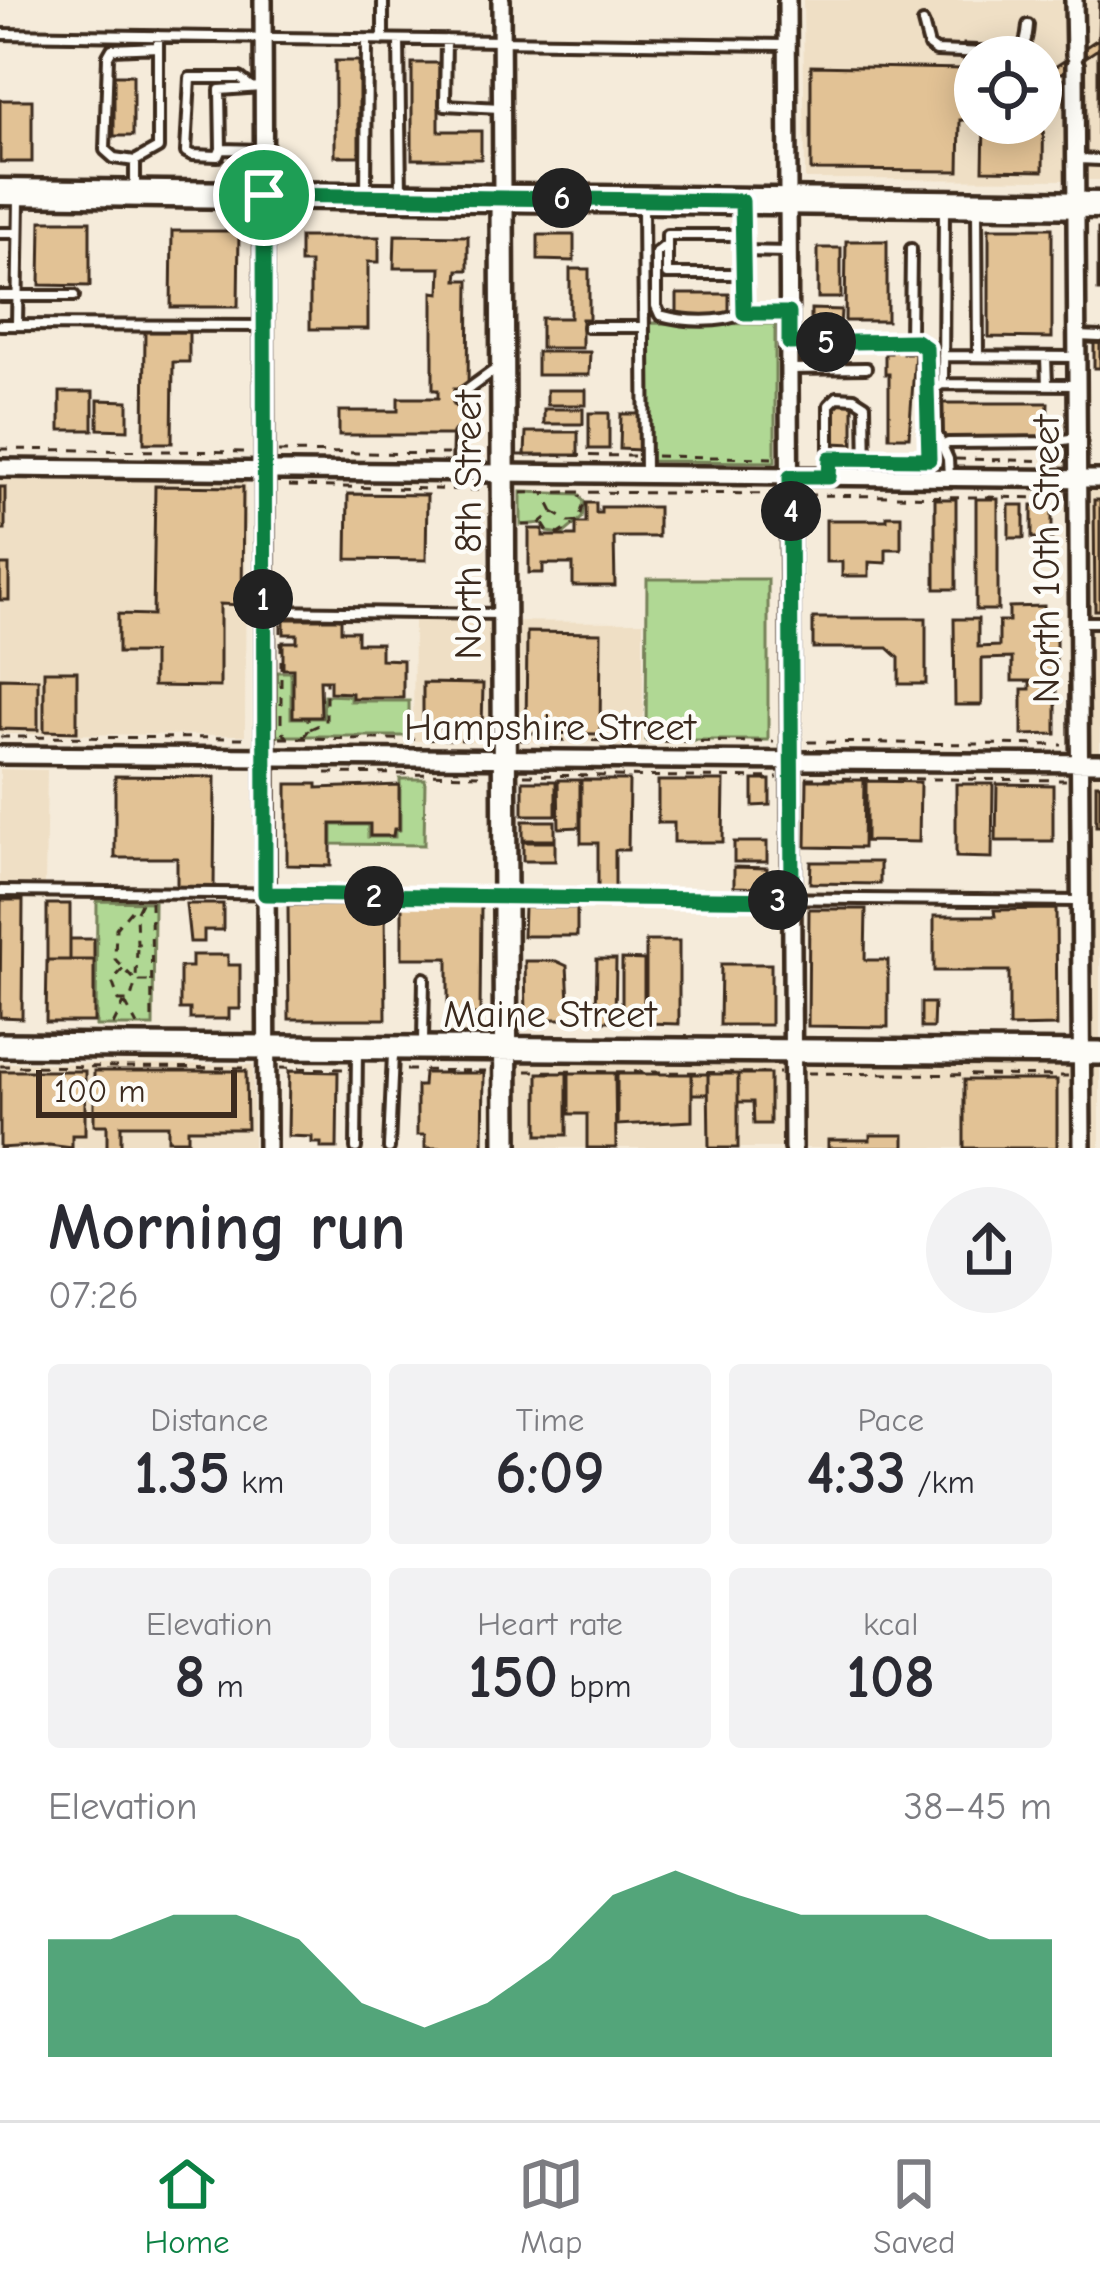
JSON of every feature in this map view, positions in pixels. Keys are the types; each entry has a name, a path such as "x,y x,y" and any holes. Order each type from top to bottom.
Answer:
{"main road":[{"path":"9,192 1088,205"}],"street":[{"path":"263,0 257,87 264,195 268,1148"},
{"name":"North 8th Street","path":"501,0 506,1148"},
{"path":"788,0 793,1148"},
{"name":"North 10th Street","path":"1074,0 1076,159 1088,205 1076,336 1080,901 1088,1061 1082,1148"},
{"path":"0,467 458,473 503,465 790,486 829,477 1100,479"},
{"name":"Hampshire Street","path":"0,755 504,758 791,769 1079,772 1100,764"},
{"name":"Maine Street","path":"0,1045 267,1058 393,1059 423,1048 506,1060 1088,1061"}],"lane":[{"path":"382,0 383,40"},
{"path":"923,23 929,46 936,51 1013,54 1021,50 1028,25"},
{"path":"0,34 788,45"},
{"path":"158,36 158,47 158,148 135,161 114,158 106,150 108,56 121,47 158,47"},
{"path":"366,196 367,40"},
{"path":"399,40 401,197"},
{"path":"446,40 446,105 502,108"},
{"path":"190,78 240,78 257,87 220,90 218,156 186,152 190,78"},
{"path":"221,149 263,150"},
{"path":"1076,159 1100,160"},
{"path":"135,161 135,194"},
{"path":"9,192 18,233 17,325"},
{"path":"643,200 645,476"},
{"path":"742,201 744,313"},
{"path":"943,384 944,203"},
{"path":"976,204 978,356"},
{"path":"0,233 18,233"},
{"path":"742,235 667,235 667,274 743,274"},
{"path":"667,244 656,254 660,315 730,320 744,313 789,313"},
{"path":"910,249 910,342"},
{"path":"743,251 789,252"},
{"path":"0,296 74,296"},
{"path":"0,325 264,326"},
{"path":"588,327 644,327"},
{"path":"1076,336 1100,337"},
{"path":"789,343 922,344 929,360 930,478"},
{"path":"943,356 1076,357"},
{"path":"1046,357 1047,385"},
{"path":"460,402 460,395 502,364"},
{"path":"790,369 866,368"},
{"path":"949,478 948,459 937,434 936,388 943,384 1077,385"},
{"path":"829,477 829,405 832,398 854,398 865,405 867,478"},
{"path":"458,473 459,435"},
{"path":"941,447 1077,438"},
{"path":"263,611 503,614"},
{"path":"1078,622 1100,622"},
{"path":"0,891 1080,901"},
{"path":"423,1048 424,978"},
{"path":"356,1148 357,1058"},
{"path":"389,1148 393,1059"}],"path":[{"path":"0,449 458,454"},
{"path":"503,465 645,456 790,458"},
{"path":"866,458 929,459"},
{"path":"948,459 1077,460"},
{"path":"553,512 542,523 521,525 521,492 790,486 1078,498"},
{"path":"543,492 553,512 574,523"},
{"path":"542,523 548,532 559,534 582,518 584,502 571,492"},
{"path":"281,611 283,736 304,736 308,717"},
{"path":"308,729 326,722 326,682"},
{"path":"0,736 292,738 504,758 791,769 1079,772"},
{"path":"308,773 791,742 1079,745"},
{"path":"124,968 112,981 118,1001 130,1001 136,981 136,913 146,893"},
{"path":"146,893 152,1025"},
{"path":"131,910 116,928 115,959 136,981 152,981"},
{"path":"137,944 151,944"},
{"path":"113,1025 124,1001"},
{"path":"124,1001 137,1025"},
{"path":"0,1066 357,1058"},
{"path":"393,1059 1088,1061"}],"shaded area":[{"path":"803,0 1100,0 1100,180 805,179"},
{"path":"1077,479 1100,479 1100,1148 506,1148 506,1049 1082,1053"},
{"path":"0,480 246,481 245,735 0,734"},
{"path":"414,621 643,622 643,742 413,741"},
{"path":"0,769 47,770 45,885 0,884"},
{"path":"0,1063 253,1065 253,1148 0,1148"}],"green space":[{"path":"649,323 775,324 775,462 649,461"},
{"path":"521,492 579,494 584,502 582,518 563,534 548,532 542,523 521,525"},
{"path":"647,579 768,579 768,740 646,740"},
{"path":"276,672 291,672 291,718 323,718 324,695 350,696 350,701 409,701 409,736 276,736"},
{"path":"400,779 425,779 424,845 332,844 332,825 368,825 368,837 395,837 400,830"},
{"path":"97,901 154,902 153,1026 96,1026"}],"building":[{"path":"1099,0 1100,134 1098,134 1098,39"},
{"path":"1098,39 1098,49 1062,73 1062,62"},
{"path":"335,61 359,61 359,156 335,156"},
{"path":"412,63 439,63 439,131 481,131 481,159 412,159"},
{"path":"811,66 954,69 954,144 960,144 959,171 811,170"},
{"path":"114,75 133,75 133,136 114,136"},
{"path":"0,100 32,100 32,162 0,162"},
{"path":"984,144 1043,144 1043,171 983,170"},
{"path":"41,221 90,221 90,286 40,285"},
{"path":"989,228 1052,228 1052,338 989,337"},
{"path":"1100,229 1100,291 1098,291"},
{"path":"172,231 239,231 238,307 171,307"},
{"path":"395,235 468,236 468,270 458,270 457,280 469,280 468,389 454,389 453,402 468,402 468,435 339,435 339,411 398,411 398,398 438,398 438,390 433,390 433,292 440,293 441,268 394,268"},
{"path":"538,235 574,235 574,261 538,260"},
{"path":"300,237 379,237 379,262 368,262 368,329 310,329 310,263 300,263"},
{"path":"846,241 887,241 887,321 845,321"},
{"path":"818,248 841,248 841,298 818,298"},
{"path":"570,269 589,269 589,319 582,319 582,348 541,348 541,318 570,318"},
{"path":"677,294 729,294 729,315 677,315"},
{"path":"811,309 841,310 840,326 811,325"},
{"path":"145,331 189,331 189,362 173,362 172,443 144,443"},
{"path":"1094,340 1100,340 1100,368 1094,368"},
{"path":"891,346 915,353 909,437 889,437 885,353 891,353"},
{"path":"537,352 590,352 589,375 537,375"},
{"path":"547,390 586,390 586,405 547,405"},
{"path":"60,392 93,392 93,430 60,430"},
{"path":"98,400 128,401 128,430 98,429"},
{"path":"834,401 853,401 853,444 833,443"},
{"path":"941,403 1048,403 1047,440 940,439"},
{"path":"544,409 583,409 583,424 544,424"},
{"path":"589,413 609,413 609,449 589,449"},
{"path":"621,414 640,414 640,450 620,449"},
{"path":"526,432 578,432 578,455 525,455"},
{"path":"155,486 243,487 242,605 220,604 220,687 153,686 153,653 118,653 118,614 153,615"},
{"path":"0,487 5,487 5,530 0,530"},
{"path":"348,494 427,495 426,560 347,559"},
{"path":"935,499 956,499 956,589 935,589"},
{"path":"976,499 998,499 998,610 976,610"},
{"path":"1094,500 1100,500 1100,610 1095,610"},
{"path":"586,503 596,503 596,513 601,513 601,507 658,507 658,537 614,537 615,586 573,586 573,564 543,564 543,573 529,573 529,529 543,529 543,536 576,536 576,523 586,523"},
{"path":"1009,505 1024,505 1024,538 1009,538"},
{"path":"1032,505 1052,505 1052,538 1032,538"},
{"path":"887,516 901,516 901,549 886,549 886,563 869,562 869,576 842,576 842,562 826,562 826,520 887,520"},
{"path":"0,565 9,565 9,600 0,600"},
{"path":"1044,606 1044,621 1056,621 1056,734 1022,735 1022,689 1030,689 1030,681 1012,681 1012,658 982,659 982,705 955,705 954,619 978,619 978,647 999,646 999,621 1009,621 1009,607"},
{"path":"813,618 926,618 926,684 899,684 899,658 888,648 813,648"},
{"path":"284,619 341,619 341,631 357,631 357,643 381,643 381,659 403,660 403,698 352,698 352,693 330,692 330,680 320,680 321,717 293,717 293,669 283,669 283,642 297,642 297,634 284,634"},
{"path":"527,632 601,633 600,734 526,733"},
{"path":"44,671 77,671 77,732 44,731"},
{"path":"0,678 38,679 38,730 0,729"},
{"path":"423,683 483,684 482,728 423,727"},
{"path":"115,776 215,777 214,889 177,889 177,858 115,858"},
{"path":"558,780 580,780 580,827 559,828"},
{"path":"581,780 629,780 628,850 615,850 615,897 598,896 598,843 581,843"},
{"path":"753,780 770,780 770,805 753,806"},
{"path":"807,780 864,780 863,848 806,847"},
{"path":"523,781 556,781 556,815 523,815"},
{"path":"658,781 724,781 723,842 674,842 674,823 658,823"},
{"path":"866,781 920,782 919,842 866,841"},
{"path":"287,784 317,784 317,788 399,785 399,829 394,829 393,836 370,836 370,824 331,824 331,866 287,865"},
{"path":"956,784 993,784 992,858 956,857"},
{"path":"997,784 1053,785 1053,841 996,841"},
{"path":"1096,784 1100,784 1100,826 1096,826"},
{"path":"523,821 555,821 555,840 523,840"},
{"path":"523,842 555,842 555,861 523,861"},
{"path":"734,842 767,842 767,862 734,862"},
{"path":"811,862 880,862 880,884 810,883"},
{"path":"734,867 767,868 767,888 734,887"},
{"path":"1,900 23,900 22,1018 0,1017"},
{"path":"47,904 70,904 70,960 47,960"},
{"path":"186,904 223,904 223,930 204,930 204,942 190,942"},
{"path":"402,904 481,905 480,1015 448,1015 448,958 402,958"},
{"path":"288,905 385,905 386,1019 289,1019"},
{"path":"524,907 577,908 577,936 523,936"},
{"path":"809,909 866,909 865,960 888,960 888,1027 808,1026"},
{"path":"1056,909 1057,1026 1009,1027 1009,971 934,971 934,916"},
{"path":"70,939 94,939 94,960 70,960"},
{"path":"646,941 679,941 679,1024 646,1023"},
{"path":"192,955 228,955 228,965 240,965 240,1009 229,1009 229,1019 190,1019 190,1009 180,1009 180,967 192,967"},
{"path":"597,959 616,959 615,1021 596,1021"},
{"path":"622,959 644,960 644,1011 622,1011"},
{"path":"47,960 94,960 94,1022 46,1022"},
{"path":"525,961 556,961 567,966 570,1019 526,1019"},
{"path":"721,964 771,964 771,1025 720,1025"},
{"path":"921,1003 934,1003 933,1028 921,1028"},
{"path":"0,1071 85,1071 85,1135 72,1135 72,1148 0,1148"},
{"path":"94,1071 246,1071 247,1129 188,1129 188,1140 168,1140 168,1125 121,1125 121,1148 107,1148 107,1125 94,1125"},
{"path":"289,1071 338,1072 337,1148 321,1148 321,1143 312,1143 312,1137 288,1136"},
{"path":"424,1073 484,1073 483,1148 425,1148 425,1135 417,1135 417,1086 423,1086"},
{"path":"538,1073 567,1073 567,1135 538,1135"},
{"path":"569,1073 615,1073 616,1148 587,1148 587,1114 569,1114"},
{"path":"617,1074 692,1074 692,1121 617,1125"},
{"path":"692,1074 708,1074 708,1094 692,1094"},
{"path":"708,1074 738,1074 738,1148 709,1148"},
{"path":"738,1074 770,1074 770,1124 754,1124 753,1102 738,1102"},
{"path":"964,1080 1057,1080 1057,1148 964,1148"},
{"path":"870,1135 904,1135 904,1148 828,1148 828,1140 870,1140"}],"route":[{"path":"264,195 742,201 744,313 789,313 789,343 916,341 926,348 929,459 830,458 829,477 790,477 792,900 265,894 264,195"}]}
